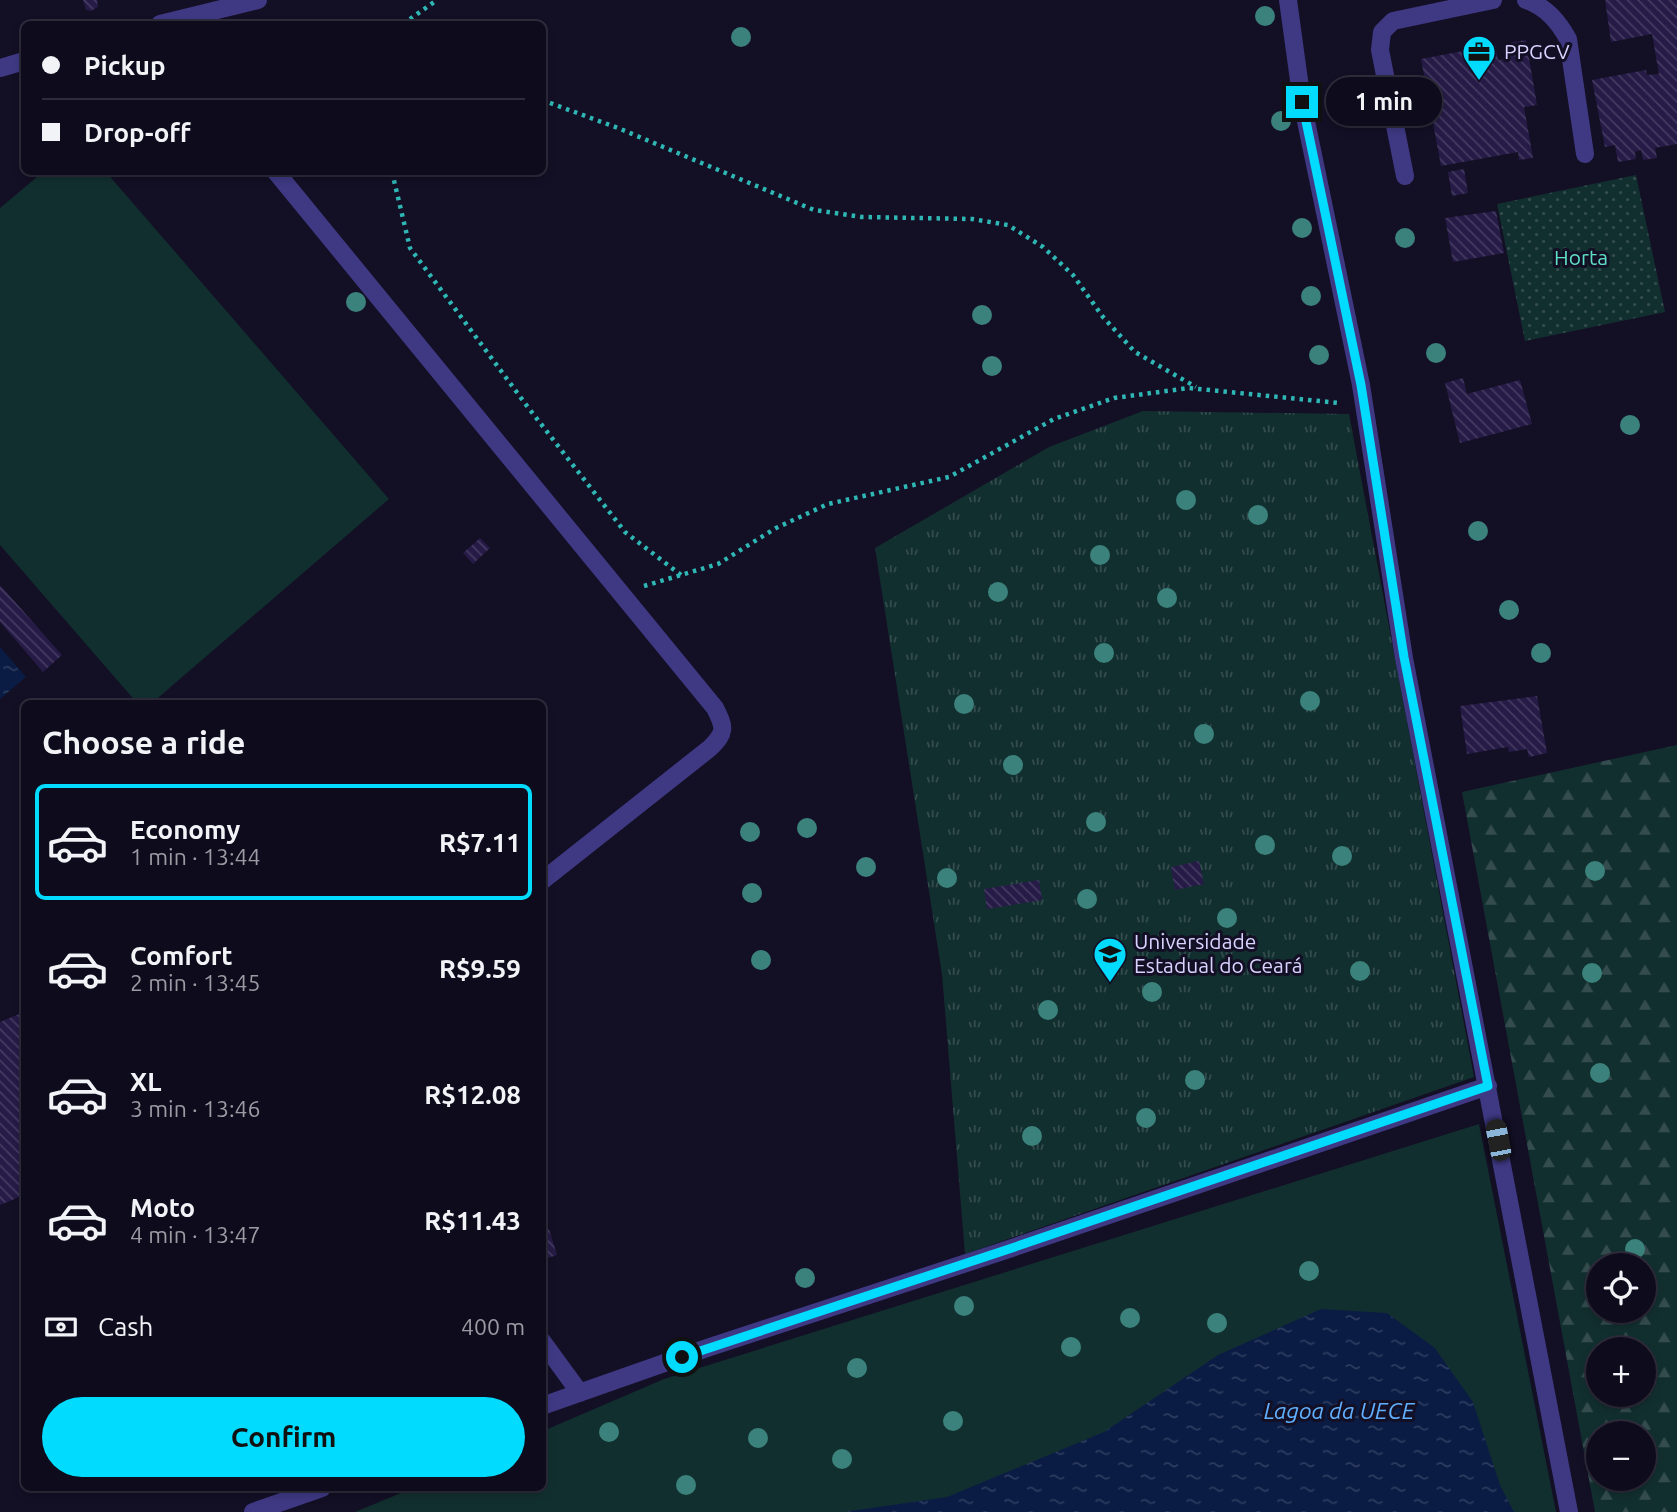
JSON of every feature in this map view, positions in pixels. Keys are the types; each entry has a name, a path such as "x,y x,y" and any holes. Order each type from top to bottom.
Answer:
{"lane":[{"path":"172,21 258,0"},
{"path":"1288,0 1302,102 1364,406 1404,657 1569,1512"},
{"path":"1405,176 1380,50 1381,32 1393,20 1493,0"},
{"path":"1526,0 1548,13 1560,25 1568,39 1585,154"},
{"path":"0,68 21,62"},
{"path":"277,175 715,708 723,723 722,736 710,748 546,878"},
{"path":"546,1405 1488,1086"},
{"path":"546,1346 580,1393"},
{"path":"253,1512 313,1491"}],"path":[{"path":"407,21 437,0"},
{"path":"546,101 618,128 814,210 862,217 972,219 1008,225 1043,247 1073,275 1103,317 1135,352 1199,389"},
{"path":"393,175 410,248 625,532 681,575"},
{"path":"621,593 718,564 776,528 828,504 949,477 1054,419 1114,398 1189,388 1364,406"}],"green space":[{"path":"39,175 109,175 389,499 155,700 134,700 0,545 0,208"},
{"name":"Horta","path":"1636,175 1665,312 1525,341 1497,204"},
{"path":"1143,411 1349,414 1474,1077 965,1254 942,974 875,548 1049,447"},
{"path":"1677,745 1677,1512 1595,1512 1591,1491 1656,1491 1656,1421 1586,1421 1586,1463 1462,792"},
{"path":"1479,1124 1556,1512 355,1512 406,1491 546,1491 546,1430 664,1379"}],"water":[{"path":"0,647 26,677 0,699"},
{"name":"Lagoa da UECE","path":"1321,1309 1387,1313 1435,1348 1473,1402 1500,1485 1514,1512 844,1512 947,1497 1104,1432 1218,1355"}],"building":[{"path":"83,0 97,0 98,7 91,11 86,10"},
{"path":"1605,0 1677,0 1677,144 1655,148 1657,158 1643,160 1641,150 1635,152 1636,159 1618,162 1615,145 1605,147 1592,80 1646,70 1647,75 1659,74 1652,34 1611,42"},
{"name":"PPGCV","path":"1526,40 1537,105 1524,107 1533,158 1519,160 1518,152 1441,166 1421,59 1495,45 1498,60 1510,58 1507,43"},
{"path":"1464,169 1468,193 1452,196 1448,172"},
{"path":"1496,211 1504,253 1453,262 1445,218"},
{"path":"1463,378 1467,394 1520,380 1532,424 1460,443 1445,383"},
{"path":"480,538 490,548 473,564 463,553"},
{"path":"0,585 62,655 43,672 0,622"},
{"path":"1537,696 1547,753 1529,757 1527,749 1509,752 1508,747 1467,754 1460,706"},
{"path":"1199,861 1204,884 1175,890 1171,867"},
{"path":"1039,880 1042,900 987,909 984,889"},
{"path":"21,1013 21,1196 0,1205 0,1022"},
{"path":"549,1229 557,1255 546,1259 546,1230"}],"place":[{"name":"PPGCV","path":"1479,82"},
{"name":"Universidade Estadual do Ceará","path":"1110,984"}],"route":[{"path":"682,1357 1488,1086 1404,657 1361,385 1302,102"}]}
